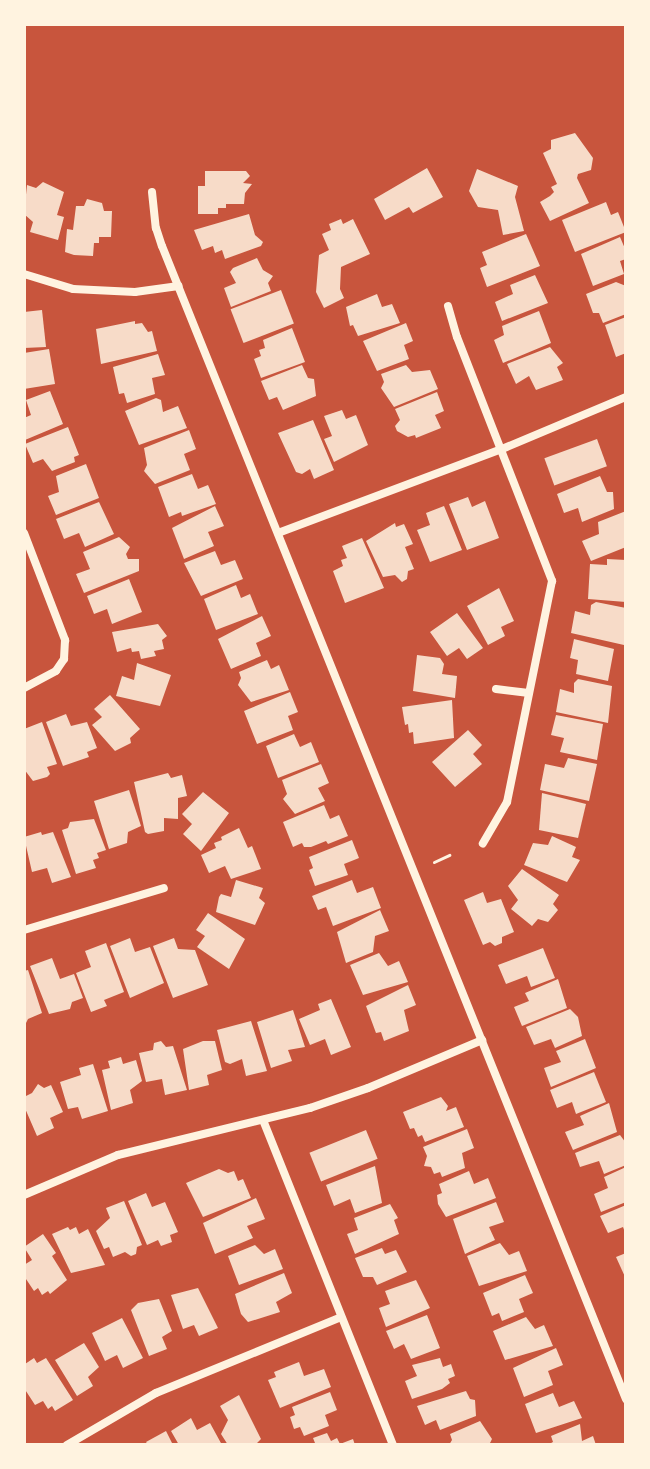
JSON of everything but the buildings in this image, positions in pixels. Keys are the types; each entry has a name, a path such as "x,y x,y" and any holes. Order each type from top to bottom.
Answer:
{"street":[{"path":"152,192 156,228 626,1399"},
{"path":"24,274 88,291 135,292 179,286"},
{"path":"448,306 457,337 552,581 507,802 483,843"},
{"path":"278,533 502,449 626,397"},
{"path":"24,533 65,640 64,659 56,671 24,688"},
{"path":"496,689 529,693"},
{"path":"24,930 164,888"},
{"path":"24,1195 118,1155 263,1120 368,1088 482,1040"},
{"path":"263,1120 393,1445"},
{"path":"67,1445 156,1393 341,1317"}],"path":[{"path":"434,862 449,855"}]}
